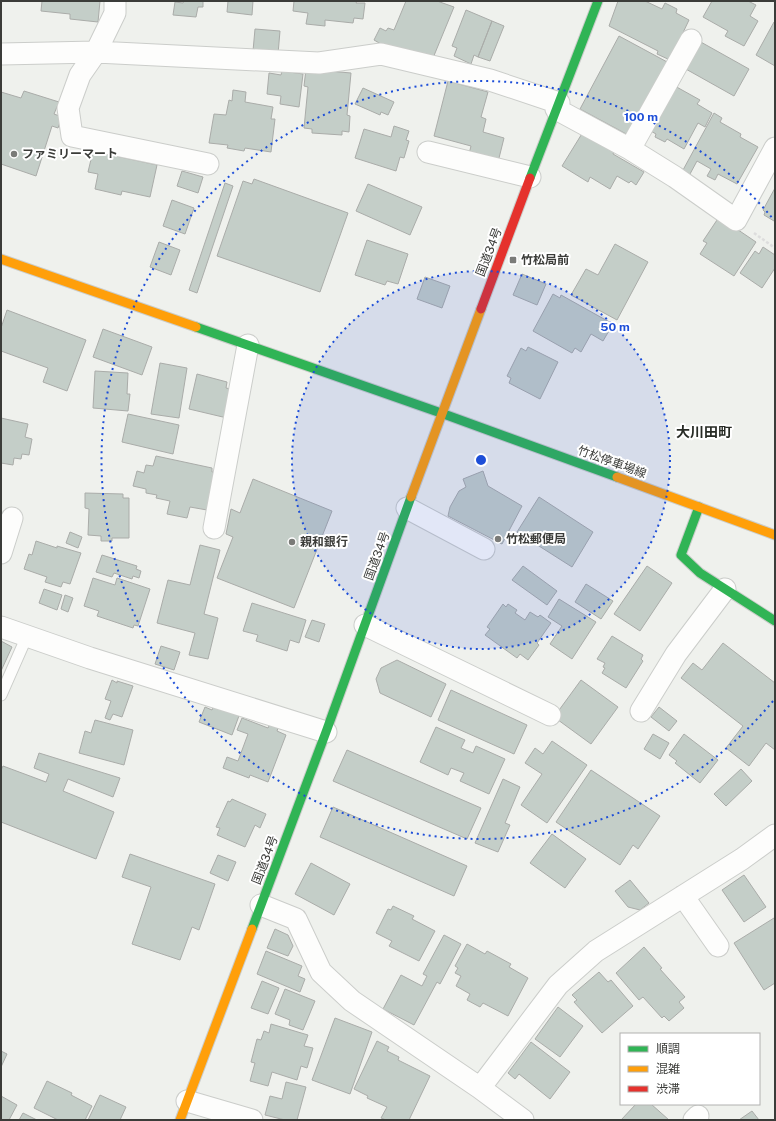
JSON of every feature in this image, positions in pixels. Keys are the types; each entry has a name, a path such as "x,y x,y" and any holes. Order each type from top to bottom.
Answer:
{"main road":[{"name":"国道34号","path":"184,1110 326,732 441,413 596,2"},
{"name":"竹松停車場線","path":"1,259 441,413 775,535"},
{"path":"699,507 681,556 700,573 775,621"}],"street":[{"path":"115,1 115,13 96,52 80,75 68,108 72,136 208,164"},
{"path":"630,149 691,40"},
{"path":"1,54 96,52 319,63 381,54 490,80 558,106 675,176 736,220 775,148"},
{"path":"428,152 530,178"},
{"path":"214,528 248,345"},
{"path":"407,508 484,549"},
{"path":"1,553 12,518"},
{"path":"641,711 676,654 725,589"},
{"path":"365,625 550,715"},
{"path":"1,627 90,658 326,732"},
{"path":"480,1088 558,985 596,951 742,859 775,835"},
{"path":"683,896 718,946"},
{"path":"261,905 296,919 322,972 352,1001 480,1088 523,1120"},
{"path":"184,1110 252,1120"}],"lane":[{"path":"1,695 27,636"}],"building":[{"path":"42,1 100,1 98,22 70,19 70,14 41,11"},
{"path":"184,1 203,1 203,7 198,7 196,17 173,15 175,2 183,3"},
{"path":"228,1 253,1 252,15 227,12"},
{"path":"294,1 357,1 356,3 365,3 363,19 354,18 353,23 325,20 325,26 306,24 308,13 293,11"},
{"path":"406,1 437,1 454,7 433,58 381,44 374,40 380,28 386,31 388,28 394,30"},
{"path":"618,1 645,1 662,9 665,3 677,9 676,13 689,20 670,60 657,54 658,51 609,26"},
{"path":"712,1 748,1 756,5 750,16 758,21 744,46 725,36 728,31 703,17"},
{"path":"466,10 492,21 478,57 474,55 471,64 454,56 457,48 452,46"},
{"path":"492,21 504,26 490,61 478,57"},
{"path":"774,22 775,23 775,66 756,55"},
{"path":"255,29 280,31 278,54 253,51"},
{"path":"619,36 669,63 630,136 580,109"},
{"path":"699,41 749,69 734,96 684,68"},
{"path":"306,69 351,73 347,115 350,116 349,132 342,131 342,135 312,133 312,129 304,128 308,87 304,86"},
{"path":"282,71 303,74 299,107 280,104 281,96 267,94 269,73 281,75"},
{"path":"448,81 488,92 481,117 486,119 483,132 504,138 498,162 469,154 471,146 434,136"},
{"path":"673,85 700,100 697,104 712,113 705,127 698,123 684,149 667,139 665,142 655,137 656,134 649,130"},
{"path":"363,88 394,102 388,115 381,112 380,115 355,104"},
{"path":"233,90 246,92 245,102 273,107 271,119 275,119 271,152 245,148 244,151 227,148 228,145 209,143 214,114 226,115 229,100 232,101"},
{"path":"24,91 59,102 54,114 62,117 58,128 52,126 36,176 1,164 1,92 21,98"},
{"path":"714,113 722,118 720,122 741,134 740,137 758,147 737,184 718,174 715,180 707,176 711,169 697,161 690,174 683,170"},
{"path":"394,126 409,131 406,140 409,141 404,158 400,157 396,171 355,158 364,129 391,137"},
{"path":"583,132 614,151 613,154 644,172 636,185 631,181 629,183 617,176 610,189 590,177 588,182 562,166"},
{"path":"93,151 157,165 150,197 122,191 121,195 95,189 98,174 88,172"},
{"path":"182,171 203,177 198,193 177,186"},
{"path":"254,179 348,213 320,292 217,256 243,181 252,184"},
{"path":"225,183 233,186 197,293 189,290"},
{"path":"368,184 422,207 410,235 356,211"},
{"path":"775,188 774,221 764,215 765,212 763,210"},
{"path":"172,200 194,208 185,234 163,226"},
{"path":"719,217 756,242 734,276 700,254 707,243 703,241"},
{"path":"367,240 408,254 398,284 387,281 385,285 355,275"},
{"path":"159,242 180,250 171,275 150,267"},
{"path":"615,244 648,262 617,320 571,295 586,269 598,275"},
{"path":"763,247 775,255 775,268 762,288 740,273 755,251 759,254"},
{"path":"522,274 546,284 537,305 513,295"},
{"path":"425,277 450,286 442,308 417,299"},
{"path":"553,294 560,298 561,295 613,324 603,341 591,334 581,352 575,348 572,353 533,331"},
{"path":"7,310 86,340 67,391 43,382 48,368 1,351 1,328"},
{"path":"103,329 152,347 142,375 93,357"},
{"path":"528,347 558,362 540,399 509,383 511,378 507,376 521,348 526,351"},
{"path":"160,363 187,368 179,418 151,414"},
{"path":"95,371 128,373 127,394 130,394 128,411 93,408"},
{"path":"197,374 227,382 226,388 231,389 227,418 189,409"},
{"path":"128,414 179,425 173,454 122,442"},
{"path":"1,418 28,424 25,437 32,439 29,455 22,454 21,459 14,458 13,465 1,463"},
{"path":"156,456 212,468 212,472 215,472 207,510 190,507 187,518 167,514 170,501 156,498 157,495 146,493 146,489 133,486 137,471 144,473 146,465 153,466"},
{"path":"483,471 488,486 522,506 502,544 448,516 450,507 459,491 466,487 463,479"},
{"path":"253,479 332,511 294,608 217,578 233,537 226,534 231,509 240,513"},
{"path":"85,493 123,494 123,498 129,498 129,538 112,538 112,541 101,541 101,536 88,535 89,509 85,508"},
{"path":"539,497 593,532 572,567 517,532"},
{"path":"70,532 82,537 78,548 66,543"},
{"path":"36,541 57,548 57,546 81,553 70,584 63,582 61,587 45,582 47,577 24,569 29,554 32,555"},
{"path":"200,545 220,550 204,614 218,618 208,659 189,655 195,633 157,623 168,580 190,585"},
{"path":"102,555 137,566 136,569 141,571 139,578 133,576 132,579 114,573 112,577 96,572"},
{"path":"523,566 557,591 547,605 512,580"},
{"path":"647,566 672,583 640,631 614,614"},
{"path":"93,578 115,585 117,578 150,589 138,626 134,625 133,628 97,616 99,611 84,606"},
{"path":"586,584 613,601 601,619 575,602"},
{"path":"44,589 62,595 57,610 39,603"},
{"path":"65,595 73,598 68,612 61,609"},
{"path":"559,599 596,622 572,659 550,644 562,626 548,617"},
{"path":"252,603 306,620 299,643 290,640 287,651 256,641 258,635 243,631"},
{"path":"503,604 506,607 508,604 517,610 515,613 525,620 530,612 538,617 540,615 551,623 537,643 539,645 528,660 520,654 517,658 485,635 490,629 487,627"},
{"path":"312,620 325,624 319,642 305,637"},
{"path":"612,636 643,655 641,659 643,661 626,688 602,673 605,668 603,667 605,663 597,659"},
{"path":"1,641 12,647 1,671"},
{"path":"723,643 775,683 775,750 766,743 749,766 726,748 743,726 681,678 693,663 702,670"},
{"path":"161,646 180,652 174,670 155,664"},
{"path":"397,660 446,684 431,717 380,693 376,679 381,668"},
{"path":"112,680 117,683 117,681 133,686 122,717 113,714 110,720 105,718 111,701 105,699"},
{"path":"581,680 618,707 591,744 554,717"},
{"path":"451,690 527,725 514,754 438,720"},
{"path":"215,703 240,713 232,735 199,722 205,707 212,710"},
{"path":"659,707 677,721 669,731 651,717"},
{"path":"242,718 268,728 271,722 279,725 277,731 286,735 268,782 250,775 249,778 223,768 227,757 238,761 248,734 237,730"},
{"path":"95,720 133,730 124,765 79,753 85,731 91,733"},
{"path":"436,727 465,740 461,748 473,753 476,746 505,759 489,794 460,781 464,773 451,768 448,775 420,762"},
{"path":"653,734 669,743 660,759 644,749"},
{"path":"684,734 718,760 700,783 675,763 677,761 669,755"},
{"path":"552,741 587,765 547,823 521,805 542,774 525,763 535,748 543,754"},
{"path":"347,750 481,808 467,839 333,781"},
{"path":"39,753 120,778 113,797 68,779 63,791 114,812 96,859 1,822 1,770 3,766 46,782 49,774 34,768"},
{"path":"741,769 752,781 726,806 714,794"},
{"path":"591,770 660,816 638,849 633,845 620,865 556,822"},
{"path":"503,779 520,787 505,823 510,825 498,852 475,843"},
{"path":"232,799 266,814 260,828 255,825 245,847 217,835 220,828 216,827 228,801 230,802"},
{"path":"333,807 467,866 454,896 320,837"},
{"path":"552,834 586,859 565,888 530,863"},
{"path":"130,854 215,884 199,930 192,927 180,960 132,944 151,887 122,877"},
{"path":"218,855 236,862 228,881 210,873"},
{"path":"311,863 350,884 334,915 295,894"},
{"path":"744,875 766,907 744,922 722,890"},
{"path":"630,880 649,903 640,910 628,907 615,891"},
{"path":"393,906 414,916 412,919 435,931 419,961 389,946 392,941 376,933 388,909 391,910"},
{"path":"774,918 775,983 764,990 734,943"},
{"path":"275,929 288,935 293,946 288,956 267,948"},
{"path":"444,935 461,944 440,984 437,982 414,1025 383,1009 401,975 422,986 427,976 423,974"},
{"path":"467,944 485,954 487,951 511,964 509,967 528,978 508,1016 483,1003 480,1007 467,1000 470,994 456,986 461,976 455,973 458,968 455,966"},
{"path":"644,947 662,968 660,969 685,997 679,1002 684,1008 669,1021 664,1016 662,1018 643,997 639,1000 616,973"},
{"path":"266,951 302,966 298,976 305,979 300,992 257,974"},
{"path":"599,972 608,982 611,980 633,1006 602,1033 574,1002 577,1000 572,995"},
{"path":"262,981 279,988 268,1014 251,1008"},
{"path":"285,989 315,1001 303,1030 289,1025 290,1020 275,1014"},
{"path":"558,1007 583,1026 560,1057 535,1039"},
{"path":"335,1018 372,1032 350,1094 312,1080"},
{"path":"271,1024 308,1035 304,1046 313,1048 307,1068 301,1066 297,1080 272,1072 268,1086 250,1081 255,1063 251,1062 257,1039 261,1040 264,1031 269,1033"},
{"path":"377,1041 389,1047 387,1051 399,1057 398,1060 430,1076 409,1120 386,1120 381,1118 387,1107 367,1098 368,1096 354,1089"},
{"path":"531,1042 570,1072 550,1099 519,1074 515,1079 508,1073"},
{"path":"1,1051 7,1054 1,1067"},
{"path":"47,1081 72,1093 71,1095 92,1106 85,1120 58,1120 34,1108"},
{"path":"286,1082 306,1087 297,1120 285,1120 265,1115 270,1096 282,1099"},
{"path":"100,1095 126,1107 120,1120 88,1120"},
{"path":"1,1096 17,1105 9,1120 1,1120"},
{"path":"635,1105 652,1105 669,1120 621,1120"},
{"path":"752,1111 759,1120 739,1120"},
{"path":"23,1113 37,1120 19,1120"}],"traffic: fast":[{"path":"530,178 598,1"},
{"path":"196,327 441,413 617,477"},
{"path":"252,929 326,732 411,497"},
{"path":"699,507 681,555 700,573 775,621"}],"traffic: slow":[{"path":"1,259 196,327"},
{"path":"411,497 481,309"},
{"path":"617,477 775,535"},
{"path":"180,1120 252,929"}],"traffic: jam":[{"path":"481,309 530,178"}],"place":[{"name":"ファミリーマート","path":"14,154"},
{"name":"竹松局前","path":"513,260"},
{"name":"竹松郵便局","path":"498,539"},
{"name":"親和銀行","path":"292,542"}],"district":[{"name":"大川田町","path":"704,432"}]}
